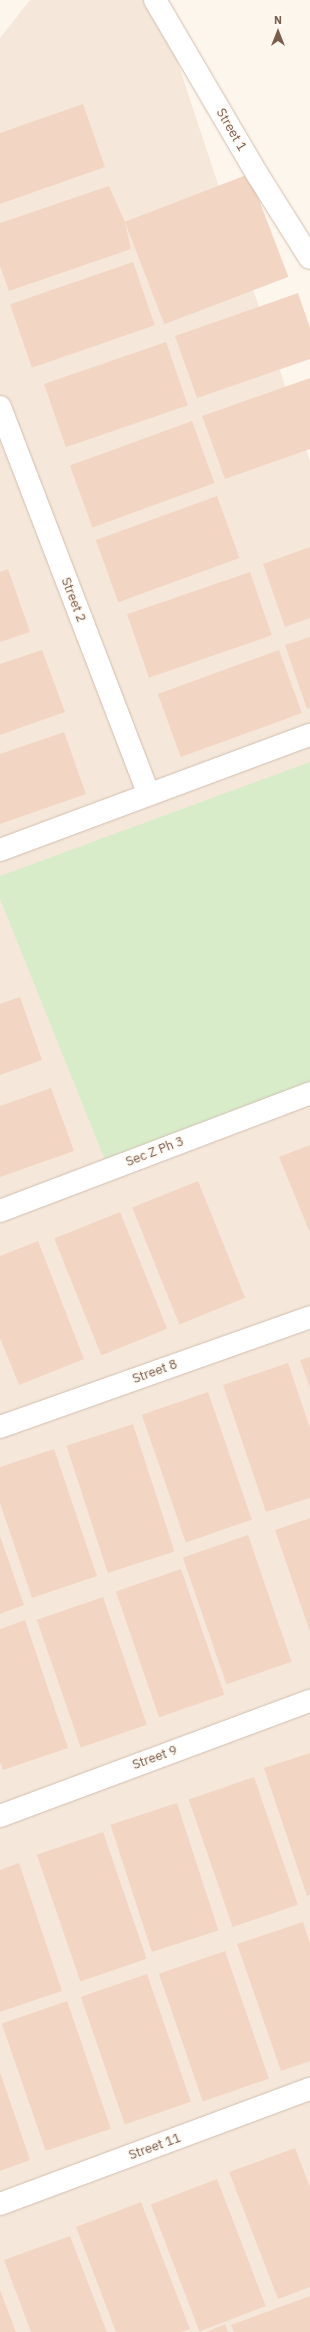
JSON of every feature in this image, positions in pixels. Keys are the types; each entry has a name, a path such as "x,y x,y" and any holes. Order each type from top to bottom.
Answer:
{"street":[{"name":"Street 1","path":"155,0 257,174 310,258"},
{"name":"Street 2","path":"0,407 148,793"},
{"path":"0,850 148,793 310,735"},
{"name":"Sec Z Ph 3","path":"0,1211 310,1093"},
{"name":"Street 8","path":"0,1427 310,1317"},
{"name":"Street 9","path":"0,1816 310,1701"},
{"name":"Street 11","path":"0,2204 310,2089"}],"shaded area":[{"path":"30,0 157,0 310,461 310,2332 0,2332 0,38"}],"green space":[{"path":"310,762 310,1082 105,1160 0,899 0,876"}],"building":[{"path":"83,104 105,167 0,204 0,133"},
{"path":"249,174 288,277 164,324 125,222"},
{"path":"109,186 125,222 131,249 9,291 0,266 0,223"},
{"path":"133,262 155,325 32,368 10,304"},
{"path":"298,293 310,328 310,359 197,398 175,336"},
{"path":"166,342 188,405 66,447 44,384"},
{"path":"310,378 310,449 225,479 202,416"},
{"path":"192,421 215,483 92,527 70,465"},
{"path":"217,496 240,558 118,602 96,540"},
{"path":"310,547 310,618 285,627 263,564"},
{"path":"8,569 30,632 0,642 0,572"},
{"path":"250,572 272,635 149,678 127,614"},
{"path":"310,637 310,708 307,709 285,645"},
{"path":"42,650 65,712 0,735 0,664"},
{"path":"279,650 302,713 181,757 158,694"},
{"path":"64,732 86,794 0,824 0,754"},
{"path":"20,997 42,1060 0,1075 0,1004"},
{"path":"51,1088 74,1151 0,1177 0,1106"},
{"path":"310,1145 310,1233 279,1157"},
{"path":"198,1181 245,1298 179,1324 132,1208"},
{"path":"120,1212 167,1329 101,1355 54,1239"},
{"path":"38,1241 84,1359 19,1385 0,1338 0,1256"},
{"path":"310,1357 310,1388 300,1360"},
{"path":"288,1363 310,1428 310,1498 266,1512 223,1385"},
{"path":"208,1392 252,1520 186,1542 142,1415"},
{"path":"133,1424 174,1551 108,1573 66,1446"},
{"path":"54,1449 97,1576 32,1598 0,1503 0,1467"},
{"path":"310,1518 310,1632 275,1530"},
{"path":"248,1535 292,1662 226,1684 183,1557"},
{"path":"0,1536 24,1605 0,1614"},
{"path":"181,1569 224,1695 159,1717 116,1591"},
{"path":"103,1597 147,1725 81,1747 37,1620"},
{"path":"25,1620 68,1748 3,1770 0,1762 0,1629"},
{"path":"310,1753 310,1895 307,1896 264,1768"},
{"path":"254,1777 298,1905 233,1927 189,1799"},
{"path":"177,1803 218,1930 152,1952 110,1825"},
{"path":"103,1832 147,1959 80,1981 37,1855"},
{"path":"19,1863 62,1991 0,2012 0,1870"},
{"path":"303,1922 310,1944 310,2061 281,2071 237,1944"},
{"path":"225,1951 269,2079 203,2101 159,1974"},
{"path":"147,1974 191,2102 125,2124 81,1997"},
{"path":"67,2001 111,2129 46,2151 2,2023"},
{"path":"0,2072 30,2160 0,2171"},
{"path":"295,2148 310,2187 310,2287 278,2299 229,2172"},
{"path":"217,2179 266,2306 199,2331 151,2204"},
{"path":"141,2202 190,2329 181,2332 116,2332 76,2227"},
{"path":"70,2236 107,2332 31,2332 4,2260"},
{"path":"0,2290 16,2332 0,2332"},
{"path":"310,2296 310,2332 234,2332 231,2325"},
{"path":"225,2324 228,2332 206,2332"}]}
